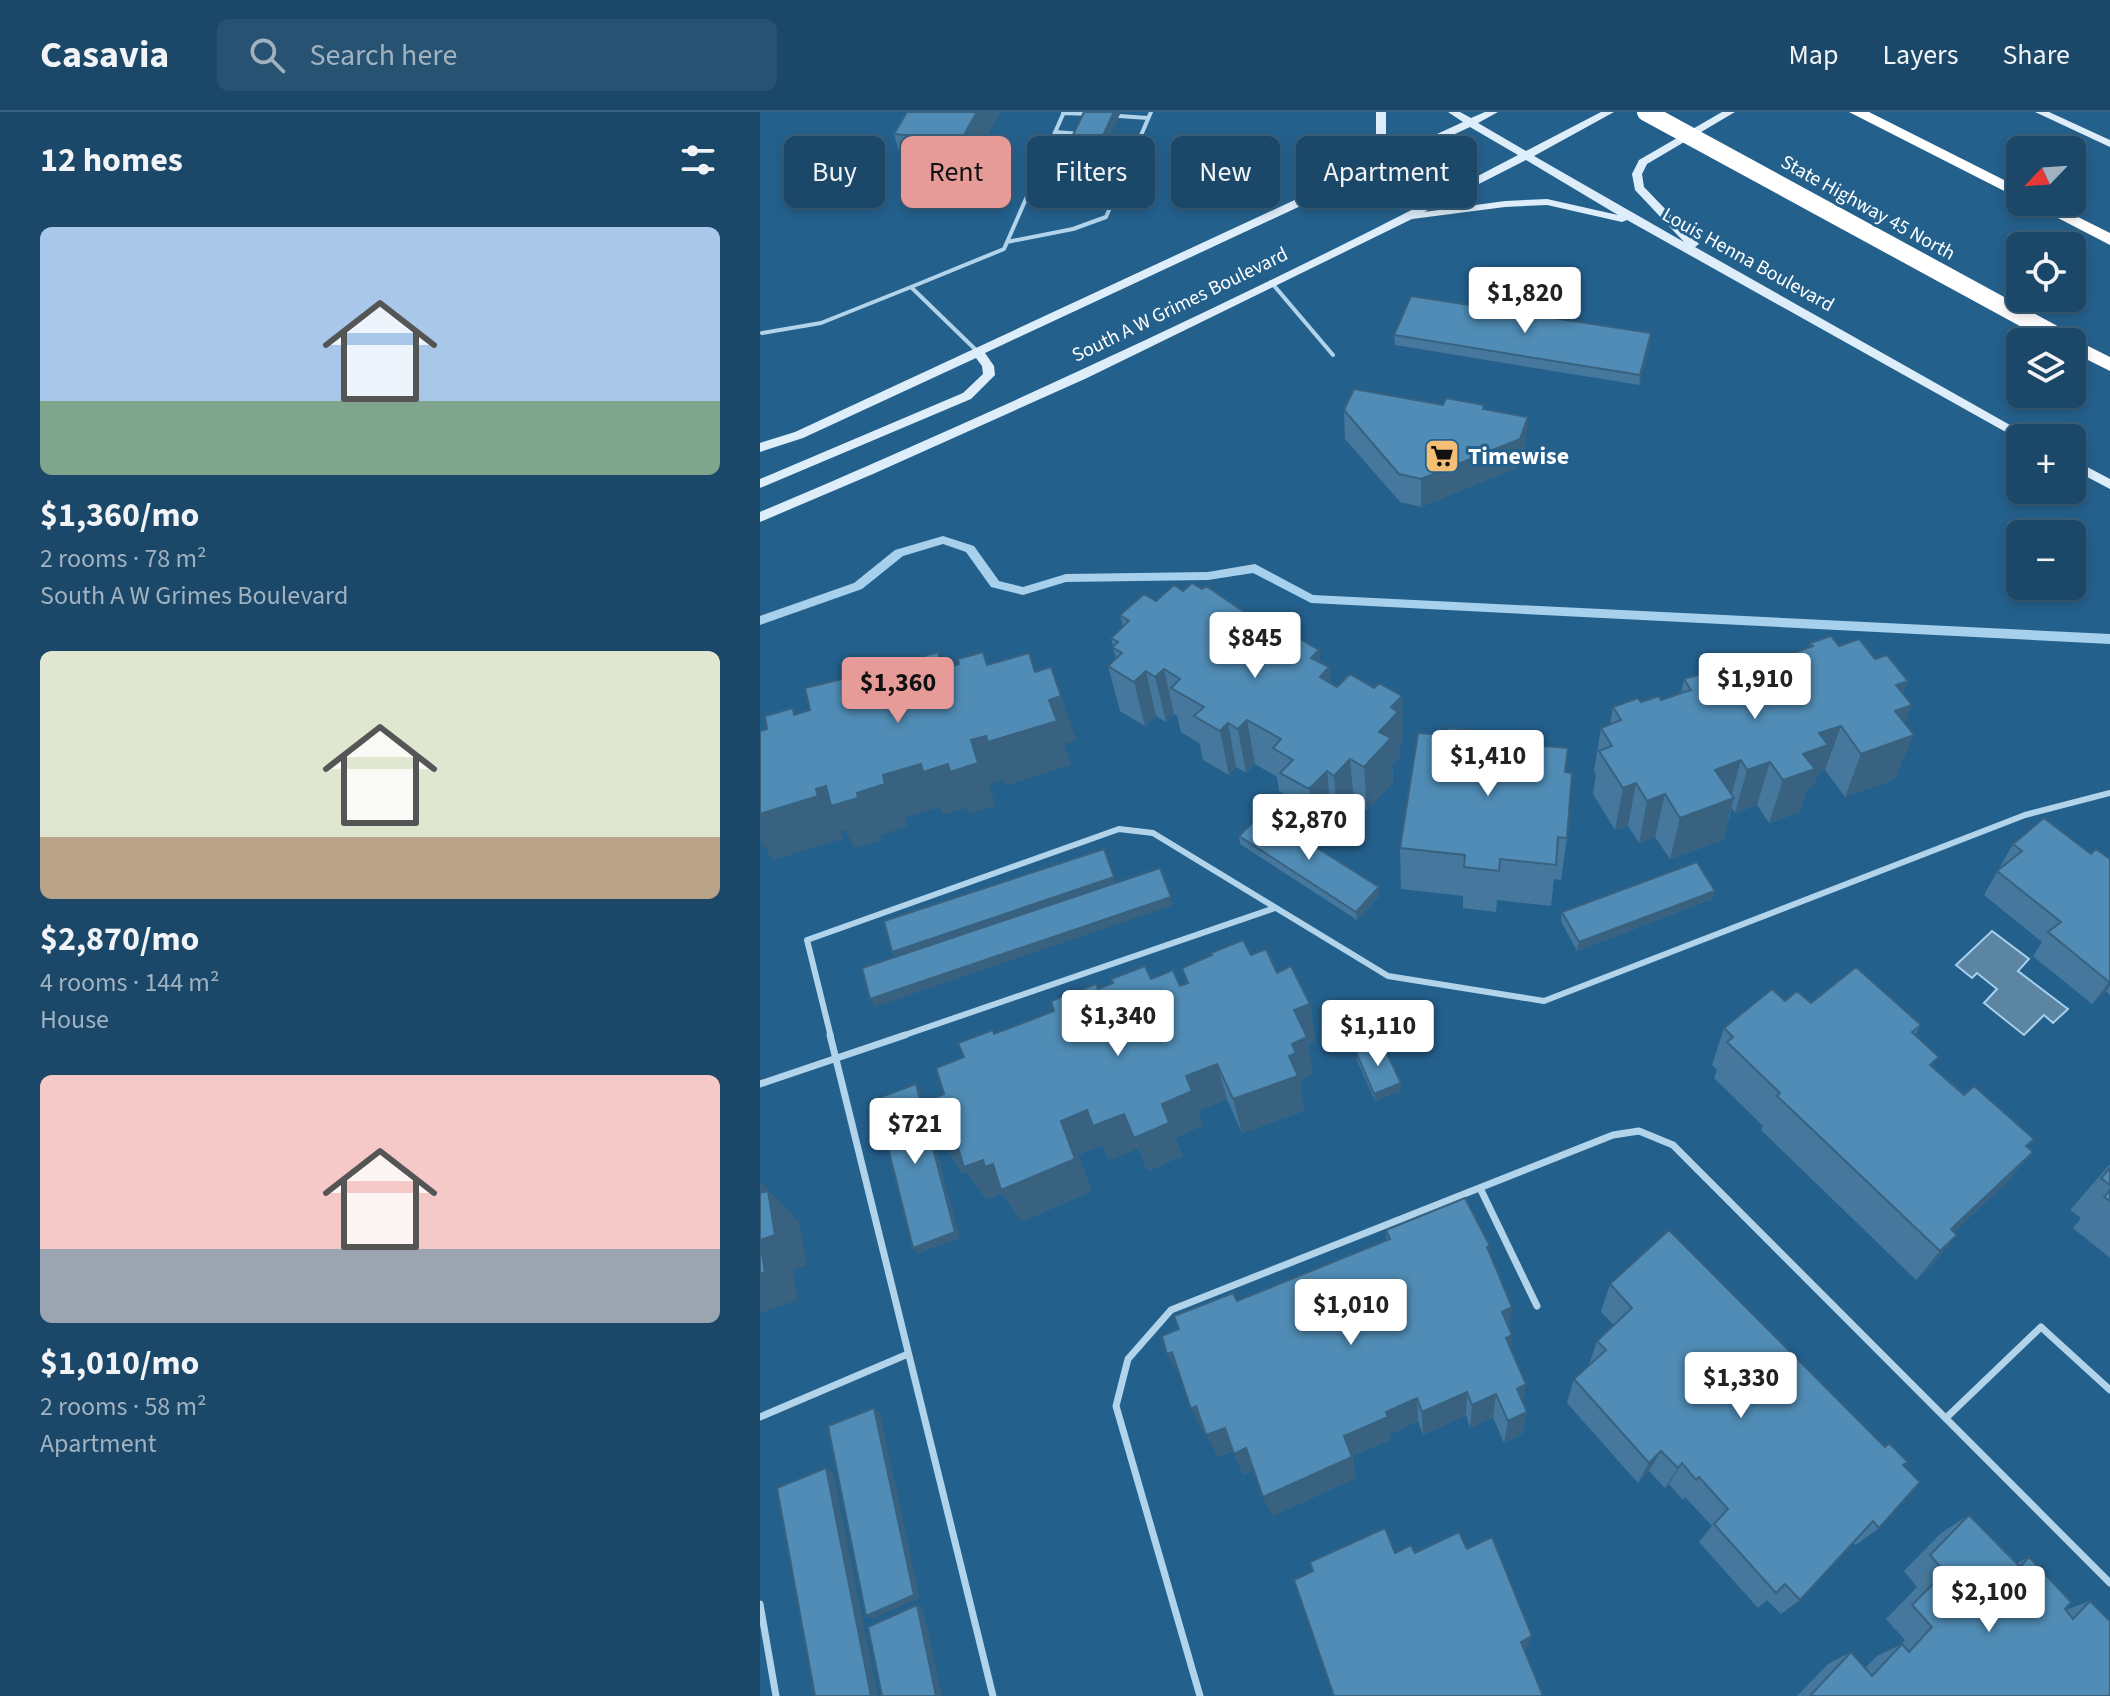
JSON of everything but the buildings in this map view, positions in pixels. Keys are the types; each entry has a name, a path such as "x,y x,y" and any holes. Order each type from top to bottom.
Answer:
{"highway":[{"name":"State Highway 45 North","path":"1646,112 2042,328"},
{"path":"1857,112 2006,187"},
{"path":"2063,216 2110,240"},
{"name":"State Highway 45 North","path":"2086,352 2110,365"}],"main road":[{"path":"1381,112 1381,136"},
{"name":"Louis Henna Boulevard","path":"1453,112 1640,223 2006,426"},
{"name":"South A W Grimes Boulevard","path":"1443,136 1493,112"},
{"name":"South A W Grimes Boulevard","path":"760,517 1039,396 1399,220 1609,112"},
{"path":"1709,259 1639,188 1637,174 1643,162 1730,112"},
{"path":"2040,112 2106,141"},
{"path":"1399,220 1505,204 1547,202 1640,223"},
{"name":"South A W Grimes Boulevard","path":"760,448 799,435 1296,205"},
{"path":"760,484 967,396 989,375 988,366 978,352"},
{"path":"2086,471 2110,485"}],"lane":[{"path":"1053,136 1064,112 1090,114"},
{"path":"1140,136 1151,112"},
{"path":"1119,116 1148,118"},
{"path":"1055,132 1081,134"},
{"path":"762,333 821,323 1004,249 1027,196"},
{"path":"1007,242 1073,229 1106,217 1110,208"},
{"path":"1271,282 1333,355"},
{"path":"911,287 978,352"},
{"path":"993,1696 807,940 1119,829 1153,833 1388,976 1544,1001 2025,815 2110,793"},
{"path":"760,1084 1276,908"},
{"path":"1200,1696 1116,1406 1128,1359 1171,1310 1613,1135 1639,1131 1673,1145 2110,1583"},
{"path":"1480,1188 1537,1306"},
{"path":"1946,1418 2041,1327 2110,1390"},
{"path":"760,1417 908,1354"},
{"path":"760,1604 776,1696"}],"water":[{"path":"1992,931 2029,959 2018,971 2068,1009 2053,1023 2044,1015 2024,1035 1984,1003 1997,989 1977,973 1972,978 1956,965"}],"waterway":[{"path":"760,621 858,586 899,553 943,540 970,549 995,584 1023,591 1066,578 1208,576 1255,568 1311,599 2110,639"}],"place":[{"name":"Timewise","path":"1442,456"}]}
